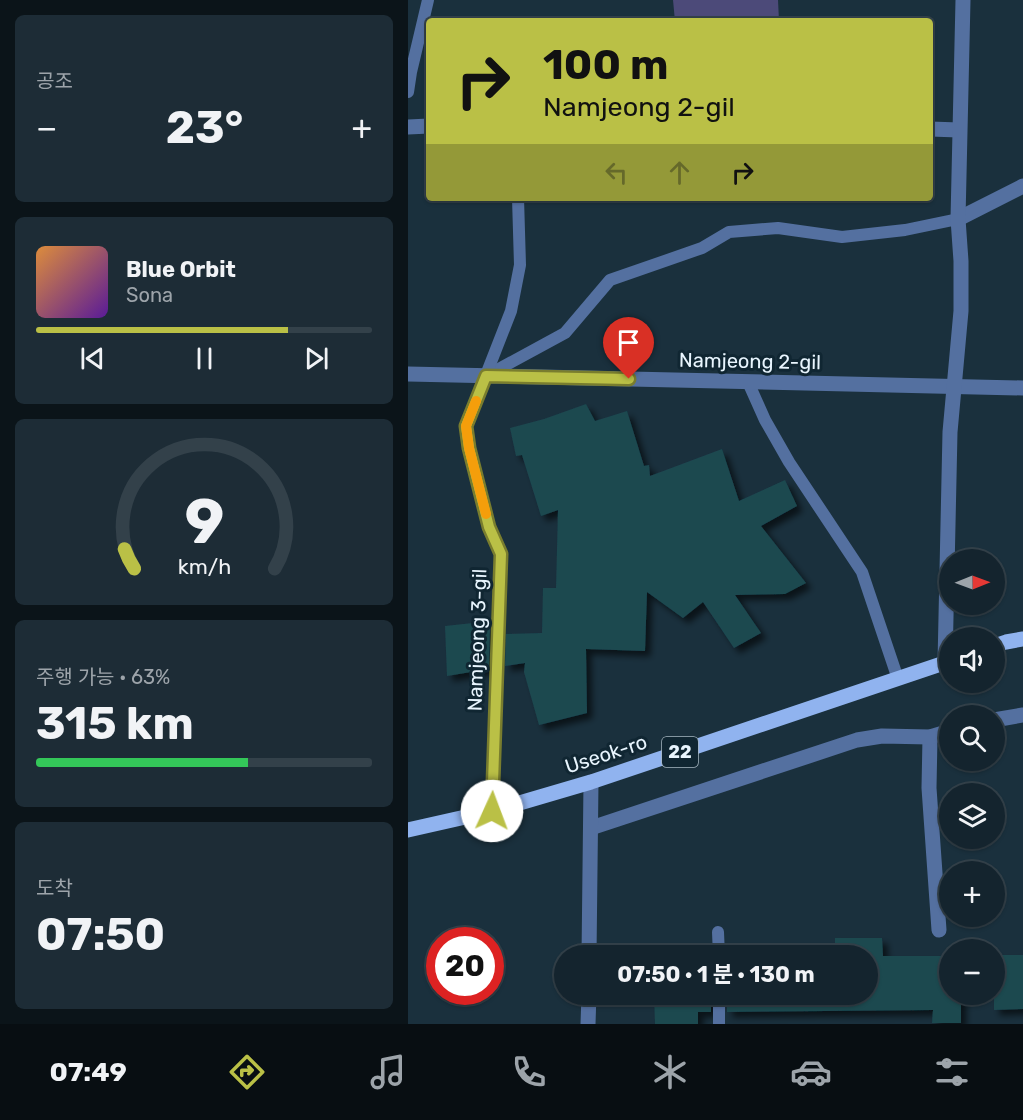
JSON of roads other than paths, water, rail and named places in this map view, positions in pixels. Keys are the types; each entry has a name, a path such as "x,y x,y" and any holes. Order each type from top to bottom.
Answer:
{"main road":[{"path":"1005,642 1023,639"},
{"name":"Useok-ro","path":"408,830 492,811 591,782 939,665"}],"street":[{"path":"947,627 950,432 962,310 958,219 963,0"},
{"path":"408,127 426,126"},
{"path":"933,129 959,130"},
{"path":"958,219 1023,186"},
{"name":"Namjeong 2-gil","path":"408,374 1023,388"},
{"path":"1005,718 1023,715"},
{"path":"591,828 857,740 882,736 930,737 939,734"},
{"path":"930,737 929,788 939,930"},
{"path":"589,945 591,782"},
{"path":"588,1024 589,1005"}],"lane":[{"path":"408,92 428,0"},
{"name":"Namjeong 3-gil","path":"492,811 501,554 489,527 469,448 466,426 511,311 520,265 518,201"},
{"path":"486,376 565,333 610,280 702,248 729,232 778,228 842,237 905,230 958,219"},
{"path":"748,382 765,420 789,462 862,572 898,679"},
{"path":"718,932 718,945"},
{"path":"719,1005 719,1024"}]}
